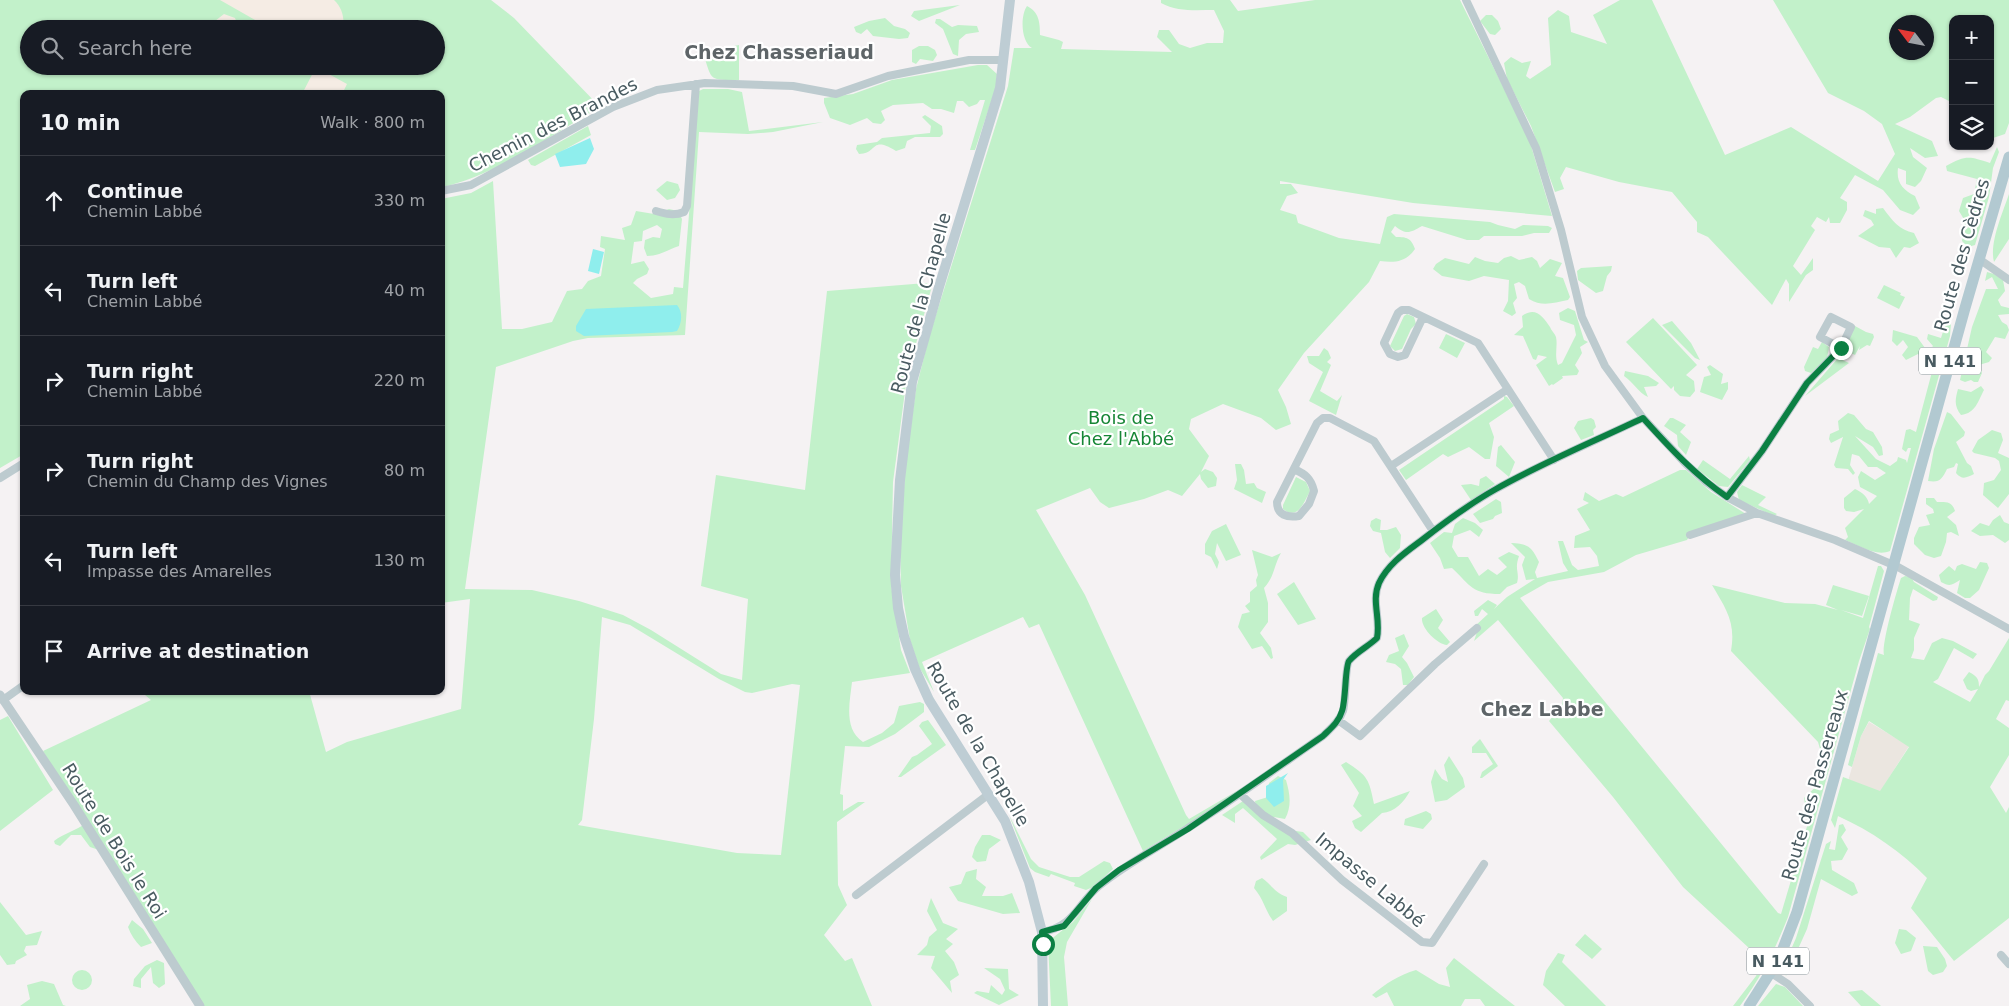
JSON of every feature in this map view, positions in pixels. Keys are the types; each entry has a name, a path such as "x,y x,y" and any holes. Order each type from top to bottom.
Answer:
{"main road":[{"name":"Route de la Chapelle","path":"1010,0 1000,88 938,287 912,382 900,480 896,566 898,608 904,636 915,670 929,700 1005,821 1018,850 1037,906 1042,932 1044,1006"},
{"name":"Route des Cèdres","path":"1894,565 2009,157"},
{"name":"Route des Passereaux","path":"1750,1006 1779,959 1797,912 1894,565"}],"street":[{"path":"1466,0 1536,148 1561,230 1582,317 1605,366 1643,418 1685,464 1727,497 1757,513 1835,540 1894,565 2009,629"},
{"name":"Chemin des Brandes","path":"445,190 471,185 613,107 657,90 705,83 793,86 836,94 888,76 969,60 1003,60"},
{"path":"656,211 677,215 684,212 687,206 696,84"},
{"path":"1979,258 2009,280"},
{"path":"1423,317 1405,354 1398,356 1390,354 1384,343 1398,313 1402,310 1409,310 1478,343 1554,460"},
{"path":"1727,497 1762,451 1807,383 1841,348"},
{"path":"1391,466 1508,389"},
{"path":"1294,469 1306,475 1314,491 1304,511 1299,516 1293,517 1280,513 1277,508 1277,502 1317,423 1322,418 1330,418 1374,442 1433,532"},
{"path":"1042,932 1064,926 1096,888 1119,870 1188,829 1323,736 1338,720 1346,696 1346,666 1349,660 1377,638 1380,627 1376,607 1378,584 1395,560 1495,489 1643,418"},
{"path":"0,478 20,465"},
{"path":"1690,535 1757,513"},
{"path":"1338,720 1360,736 1435,664 1477,628"},
{"path":"2,698 20,687"},
{"name":"Route de Bois le Roi","path":"2,698 74,805 200,1006"},
{"path":"856,895 989,794"},
{"name":"Impasse Labbé","path":"1240,794 1263,815 1292,833 1342,880 1422,942 1432,943 1484,864"},
{"path":"2001,955 2009,964"},
{"path":"1771,973 1788,984 1810,1006"}],"shaded area":[{"path":"1869,722 1909,746 1859,825 1838,816 1861,736"}],"green space":[{"path":"0,0 491,0 514,18 600,107 501,165 460,182 445,186 445,90 20,90 20,456 0,468"},
{"name":"Bois de Chez l'Abbé","path":"1161,0 1230,0 1238,11 1315,0 1460,0 1529,139 1552,216 1413,203 1280,181 1280,184 1291,184 1298,193 1287,196 1280,210 1296,215 1298,223 1339,238 1380,244 1387,217 1394,214 1490,222 1515,229 1523,225 1548,226 1552,228 1549,233 1534,233 1522,236 1484,236 1479,240 1467,240 1422,226 1405,232 1395,226 1391,232 1396,237 1408,239 1412,242 1415,249 1408,257 1400,261 1380,261 1369,282 1304,353 1278,390 1291,424 1276,430 1261,418 1223,404 1191,419 1189,429 1209,456 1201,472 1205,469 1213,472 1217,478 1216,486 1208,488 1201,479 1200,474 1182,496 1168,490 1144,499 1109,508 1100,502 1090,488 1036,510 1085,595 1189,819 1252,782 1143,851 1039,624 1029,628 1023,617 922,662 934,692 919,667 910,640 901,586 900,539 906,462 916,389 929,337 1008,86 1014,48 1032,48 1028,45 1024,35 1023,16 1025,10 1027,6 1036,14 1040,35 1063,42 1061,49 1172,52 1157,37 1159,30 1169,30 1179,44 1190,48 1207,43 1223,43 1224,31 1214,10 1174,8 1161,3"},
{"path":"1620,0 1652,0 1725,155 1791,127 1878,181 1895,154 1882,124 1864,111 1828,93 1773,0 2009,0 2009,123 2005,134 1994,138 1994,15 1949,15 1949,101 1941,97 1936,98 1910,117 1895,124 1932,141 1938,156 1925,158 1910,148 1913,157 1927,168 1921,181 1915,187 1906,184 1906,171 1898,168 1899,182 1907,191 1915,196 1920,208 1913,215 1900,210 1883,190 1855,175 1840,198 1847,202 1847,210 1840,223 1830,223 1829,217 1826,222 1817,217 1811,226 1815,230 1793,266 1801,275 1813,258 1813,270 1806,275 1789,302 1789,284 1786,279 1772,305 1708,237 1697,232 1697,222 1672,192 1619,182 1566,167 1560,178 1564,189 1555,192 1531,126 1507,79 1504,63 1511,57 1522,63 1531,61 1526,76 1530,79 1551,65 1548,18 1558,10 1569,16 1571,32 1607,44 1593,15"},
{"path":"960,5 919,21 911,16 914,11"},
{"path":"1486,15 1492,15 1498,21 1501,29 1495,35 1490,34 1480,21"},
{"path":"885,18 894,26 905,29 910,33 908,38 899,39 873,36 867,29 861,34 856,32 854,27 869,21"},
{"path":"936,19 940,19 952,27 958,25 977,26 979,32 966,34 959,40 958,56 953,54 943,29 935,23"},
{"path":"739,45 739,80 722,80 713,77 708,69 703,52"},
{"path":"919,46 928,46 935,50 937,55 933,61 920,59 916,64 912,62 912,50"},
{"path":"987,65 997,74 996,87 975,150 970,150 985,100 980,100 977,104 969,107 963,101 957,101 954,113 941,109 932,109 923,103 893,105 881,111 885,120 881,124 873,123 867,118 850,125 830,118 824,103 824,98 853,94 892,80"},
{"path":"703,89 728,89 742,92 749,131 823,122 773,132 748,134 699,132 685,335 588,338 573,341 496,367 465,589 532,590 579,601 623,615 651,630 721,674 742,680 748,599 701,586 716,475 805,490 827,291 926,283 932,286 907,376 893,482 891,585 901,650 910,673 852,682 849,706 850,722 853,730 863,742 882,733 894,723 899,706 920,702 924,704 924,712 895,734 869,747 845,746 840,794 843,795 843,811 858,802 865,802 837,822 838,885 847,905 824,935 845,961 852,958 872,1006 202,1006 99,850 90,847 81,835 71,835 60,846 55,844 54,841 58,838 86,823 43,751 151,700 145,695 310,695 326,752 347,742 461,709 470,599 445,602 445,198 471,193 493,181 502,329 522,329 552,322 567,291 582,289 588,281 601,276 605,249 600,247 601,236 625,240 622,228 631,225 636,211 654,214 669,209 678,211 682,219 679,246 659,254 647,256 644,248 645,240 653,237 660,238 662,229 657,225 643,231 642,241 634,242 631,264 644,261 649,269 647,274 633,283 651,298 673,294 674,287 683,288 699,91","holes":["602,617 630,625 719,679 745,692 752,693 792,684 800,685 781,855 737,853 578,825 582,820 594,719"]},
{"path":"925,115 942,126 943,134 940,137 915,137 907,141 905,148 896,151 882,145 859,154 856,149 857,145 877,142 882,138 930,133 931,126 922,117"},
{"path":"588,126 591,135 535,166 531,165 528,160"},
{"path":"1997,147 1999,152 1993,168 1989,197 1975,245 1968,247 1962,241 1965,221 1959,211 1963,198 1974,194 1977,179 1947,171 1946,166 1963,158 1977,159 1990,163"},
{"path":"667,181 678,184 680,190 675,198 667,200 656,190"},
{"path":"2009,194 2009,239 1994,262 1993,246 2000,218"},
{"path":"1883,208 1900,227 1914,233 1919,243 1910,248 1904,247 1896,258 1890,248 1879,247 1858,236 1874,225 1871,220 1863,216 1865,210 1876,214 1876,209"},
{"path":"1511,256 1519,260 1532,257 1537,261 1540,268 1550,259 1562,263 1555,276 1563,278 1570,297 1568,300 1548,304 1538,303 1529,299 1525,286 1519,282 1514,284 1517,298 1513,303 1516,313 1512,316 1503,311 1508,301 1509,280 1484,276 1469,281 1442,276 1433,269 1436,264 1445,258 1469,264 1475,257 1498,263 1504,258"},
{"path":"1612,266 1603,291 1596,293 1578,280 1577,271 1581,268"},
{"path":"1987,272 2003,280 2005,291 1998,300 2001,306 2009,308 2009,314 1998,315 2009,330 2005,339 1995,337 1986,352 1992,358 1989,362 1979,365 1982,373 1978,382 1971,380 1965,382 1960,380 1972,327 1986,289 1998,289 1992,277 1985,281"},
{"path":"1884,285 1905,297 1899,309 1877,298"},
{"path":"1568,308 1575,311 1584,340 1588,342 1580,347 1582,353 1575,365 1579,371 1577,375 1562,376 1563,378 1549,386 1536,365 1547,357 1538,355 1536,360 1533,359 1523,336 1514,335 1523,327 1522,316 1535,312 1544,319 1556,337 1556,358 1558,365 1562,363 1576,335 1574,325 1560,320 1559,313"},
{"path":"1407,314 1414,317 1416,324 1411,329 1402,349 1395,351 1390,346 1404,316"},
{"path":"1653,318 1697,365 1686,375 1694,381 1695,391 1690,397 1680,396 1674,390 1674,386 1671,389 1626,342"},
{"path":"1672,321 1691,343 1700,360 1695,358 1662,325"},
{"path":"1946,322 1951,323 1950,336 1890,551 1879,553 1867,550 1845,540 1848,537 1845,528 1864,509 1854,512 1846,511 1844,508 1844,498 1855,489 1864,495 1869,504 1877,496 1860,487 1858,477 1861,471 1875,480 1886,473 1877,467 1868,467 1859,456 1852,454 1850,465 1855,473 1853,475 1848,469 1836,468 1834,465 1843,437 1831,443 1829,439 1830,434 1839,430 1838,421 1848,413 1854,415 1866,429 1873,432 1882,447 1883,455 1879,456 1873,447 1855,436 1876,459 1890,466 1897,461 1898,457 1906,460 1907,463 1911,448 1908,448 1906,452 1902,449 1906,430 1910,429 1916,432 1933,368 1918,354 1906,360 1902,355 1908,347 1903,340 1897,346 1892,341 1893,330 1917,337 1928,352 1933,346 1927,339 1928,334 1941,338"},
{"path":"1855,326 1873,334 1874,337 1870,346 1867,345 1859,350 1860,346 1855,355 1843,349"},
{"path":"1446,334 1465,343 1457,358 1439,348"},
{"path":"1822,342 1829,347 1827,358 1811,373 1805,371 1804,367 1813,347 1818,349"},
{"path":"1324,348 1328,351 1331,358 1327,362 1331,365 1320,391 1337,401 1342,395 1336,415 1309,401 1323,372 1309,363 1307,356 1319,356"},
{"path":"1838,358 1849,363 1805,396"},
{"path":"1710,365 1723,374 1721,384 1728,382 1728,389 1722,400 1700,392 1704,377 1711,375 1707,367"},
{"path":"1625,371 1648,376 1659,383 1656,386 1644,387 1648,397 1624,376"},
{"path":"1981,386 1984,390 1976,406 1970,412 1961,415 1956,403 1958,389 1971,392"},
{"path":"1504,396 1514,406 1489,423 1494,437 1490,459 1485,459 1469,447 1448,457 1443,454 1406,480 1399,470 1504,399"},
{"path":"1947,412 1951,414 1965,432 1964,436 1956,442 1974,474 1960,477 1956,473 1958,464 1956,463 1954,467 1947,469 1940,480 1928,481 1934,449"},
{"path":"1591,418 1594,420 1596,427 1593,430 1594,435 1581,440 1574,428 1578,421"},
{"path":"1670,418 1686,425 1680,432 1691,442 1686,455 1678,446 1677,435 1664,426"},
{"path":"1992,430 2001,433 2003,440 1998,453 2009,458 2009,494 1998,508 1983,495 1984,483 1994,480 2001,470 1999,461 1972,451 1978,440"},
{"path":"1501,445 1515,462 1509,477 1496,466 1498,447"},
{"path":"1749,456 1750,460 1728,487 1719,486 1697,469 1703,460 1730,479"},
{"path":"1235,464 1241,464 1246,484 1254,483 1257,488 1266,492 1262,503 1234,489 1237,480"},
{"path":"1680,470 1686,470 1711,492 1746,514 1692,531 1687,540 1636,555 1604,572 1548,582 1520,598 1778,913 1781,914 1811,813 1805,804 1804,798 1817,785 1820,779 1823,766 1822,759 1818,742 1731,651 1732,632 1729,616 1712,585 1785,603 1815,604 1838,610 1826,605 1833,585 1869,596 1862,616 1841,610 1863,618 1878,566 1881,566 1884,571 1870,629 1859,661 1788,917 1767,963 1740,1006 1733,1006 1756,976 1763,961 1683,887 1613,797 1549,721 1562,705 1563,698 1498,620 1474,641 1477,632 1475,626 1488,614 1482,609 1478,616 1475,616 1474,611 1488,600 1497,605 1494,609 1507,597 1535,579 1526,580 1522,565 1525,557 1511,543 1525,545 1534,552 1539,562 1535,572 1537,578 1568,571 1563,563 1558,541 1563,541 1572,565 1578,570 1599,566 1597,556 1590,547 1574,548 1575,536 1590,530 1577,509 1589,503 1583,500 1585,492 1599,501 1616,494 1623,497"},
{"path":"1486,476 1495,484 1471,500 1461,485 1471,484 1479,486 1480,479"},
{"path":"1296,477 1306,482 1310,491 1300,509 1293,513 1283,509 1283,505"},
{"path":"1742,485 1766,497 1758,505 1777,514 1774,516 1739,500 1737,492"},
{"path":"1926,498 1934,498 1937,502 1946,502 1952,505 1955,511 1947,517 1956,525 1959,536 1951,532 1947,533 1941,556 1934,558 1925,555 1914,544 1914,538 1919,527 1930,525 1926,515 1934,513 1933,509 1926,504"},
{"path":"1496,499 1501,502 1502,513 1493,519 1480,523 1473,514"},
{"path":"2000,515 2004,522 2009,524 2009,540 2005,543 1993,535 1980,536 1971,531 1980,523 1989,526"},
{"path":"1376,518 1381,520 1380,530 1396,527 1401,535 1400,548 1390,558 1385,552 1381,533 1373,531 1370,526 1371,521"},
{"path":"1463,518 1475,523 1483,530 1479,537 1470,530 1454,536 1452,547 1458,557 1468,557 1479,576 1488,569 1497,575 1507,567 1498,558 1509,552 1519,556 1517,583 1507,587 1500,594 1478,591 1452,568 1444,569 1440,558 1430,543 1444,532 1452,533 1455,524"},
{"path":"1226,524 1241,555 1226,561 1217,543 1215,554 1219,562 1217,569 1211,557 1205,554 1205,544 1212,531"},
{"path":"1252,550 1272,557 1281,553 1264,588 1268,603 1268,622 1260,633 1271,648 1273,658 1271,659 1262,646 1252,649 1238,627 1242,614 1250,612 1245,606 1250,602 1250,592 1257,586 1256,580 1258,575"},
{"path":"1980,562 1987,563 1989,568 1979,590 1970,598 1965,598 1957,593 1960,580 1951,585 1941,582 1939,575 1949,566 1955,571 1957,566 1962,564 1976,569"},
{"path":"1905,576 1911,577 1914,582 1938,597 1937,600 1933,601 1913,589 1910,598 1909,620 1920,624 1914,638 1914,650 1911,658 1924,660 1932,643 1942,638 1953,641 1977,654 1973,659 1954,648 1938,679 1933,682 1970,702 1978,689 1971,691 1967,689 1963,680 1969,672 1977,678 1979,687 2009,638 2009,701 2006,700 1996,719 2009,728 2009,755 1990,787 2006,813 2009,807 2009,918 1954,961 1911,908 1927,878 1907,859 1874,835 1838,816 1835,828 1831,820 1843,777 1880,791 1909,747 1869,721 1861,736 1852,767 1848,765 1878,653 1884,655 1885,640 1893,605 1901,578"},
{"path":"1294,582 1316,619 1298,625 1277,594"},
{"path":"1436,609 1443,620 1438,628 1450,642 1447,645 1430,635 1422,622 1422,618"},
{"path":"1404,634 1409,646 1402,657 1414,677 1408,685 1403,685 1401,669 1395,664 1386,662 1389,655 1399,651 1395,638"},
{"path":"8,716 53,790 0,831 0,720"},
{"path":"928,720 946,745 901,777 898,777 912,757 932,744 919,726 922,722"},
{"path":"1480,739 1498,766 1482,778 1480,778 1482,772 1493,764 1486,753 1472,753 1472,747"},
{"path":"1449,756 1463,778 1465,787 1447,800 1435,802 1431,782 1435,769 1442,779 1448,782 1444,765"},
{"path":"1346,762 1359,771 1369,783 1374,804 1410,791 1399,806 1391,811 1382,813 1361,832 1355,828 1352,821 1362,816 1353,806 1359,793 1341,765"},
{"path":"1278,776 1286,780 1289,809 1285,819 1274,817 1268,821 1282,829 1303,832 1311,840 1295,845 1288,844 1261,860 1260,857 1277,839 1243,808 1235,814 1235,823 1222,815 1243,801 1257,813 1255,801 1268,797 1269,783"},
{"path":"1426,811 1431,814 1432,819 1423,829 1404,825 1405,819"},
{"path":"1009,815 1031,859 1039,867 1070,877 1079,877 1104,861 1110,863 1113,869 1093,887 1086,890 1074,886 1075,883 1051,874 1049,877 1035,872 1030,868"},
{"path":"1843,824 1846,830 1841,837 1848,849 1842,860 1831,861 1832,870 1854,883 1858,893 1852,896 1821,879 1807,929 1786,976 1783,968 1796,938 1826,844 1831,841 1829,849 1835,850 1839,825"},
{"path":"982,835 990,835 1001,840 989,849 986,861 977,862 972,857"},
{"path":"977,869 976,879 986,887 982,896 1003,896 1012,893 1020,913 1003,914 958,901 949,887 961,884 966,872"},
{"path":"1262,878 1276,891 1287,897 1287,911 1273,921 1254,888 1256,881"},
{"path":"931,898 943,923 958,929 946,939 953,944 945,951 954,962 959,975 950,981 952,993 931,968 935,956 917,955 927,945 929,937 937,930 927,911"},
{"path":"1092,899 1067,942 1064,957 1068,1006 1051,1006 1048,943 1073,922"},
{"path":"0,902 26,935 42,931 37,945 26,946 24,951 27,955 16,961 15,964 7,965 0,955"},
{"path":"132,920 143,929 152,943 141,947 128,927"},
{"path":"1899,929 1906,930 1916,938 1911,951 1901,954 1895,943"},
{"path":"1585,934 1602,949 1592,959 1575,945"},
{"path":"1923,946 1937,947 1947,966 1943,972 1933,975 1928,971"},
{"path":"1558,953 1565,955 1562,962 1606,1006 1565,1006 1543,985 1546,971"},
{"path":"1454,958 1515,1006 1485,1006 1480,999 1465,999 1461,1006 1394,1006 1387,992 1376,998 1372,995 1392,980 1416,970 1439,984 1450,987 1446,968"},
{"path":"157,960 164,963 165,984 159,988 153,983 151,967 141,979 141,988 133,986 134,979 145,966"},
{"path":"984,968 1008,969 1009,989 1019,995 999,1005 974,993 977,991 989,993 991,985 1002,995 1005,990 1000,979"},
{"path":"82,970 89,973 92,980 89,987 82,990 75,987 72,980 75,973"},
{"path":"42,981 54,984 63,1005 66,1006 20,1006 30,999 27,985"},
{"path":"1776,984 1785,987 1803,1006 1758,1006"},
{"path":"1862,990 1881,1006 1861,1006 1848,992"}],"sand":[{"path":"220,0 334,0 339,6 344,20 255,20"},
{"path":"224,14 236,20 216,20"},
{"path":"312,75 331,75 347,84 344,90 304,90"}],"water":[{"path":"590,138 594,149 586,164 560,167 555,154"},
{"path":"593,249 604,252 599,274 588,271"},
{"path":"677,305 681,318 677,331 584,336 576,331 576,326 586,309"},
{"path":"1288,773 1283,780 1284,801 1274,807 1266,798 1266,786"}],"district":[{"name":"Chez Chasseriaud","path":"779,52"},
{"name":"Chez Labbe","path":"1542,709"}],"route":[{"path":"1043,944 1042,932 1064,926 1096,888 1119,870 1188,829 1240,794 1323,736 1334,725 1342,711 1346,696 1346,666 1349,660 1371,645 1377,638 1380,627 1376,607 1378,584 1395,560 1495,489 1643,418 1685,464 1727,497 1762,451 1807,383 1841,348"}]}
